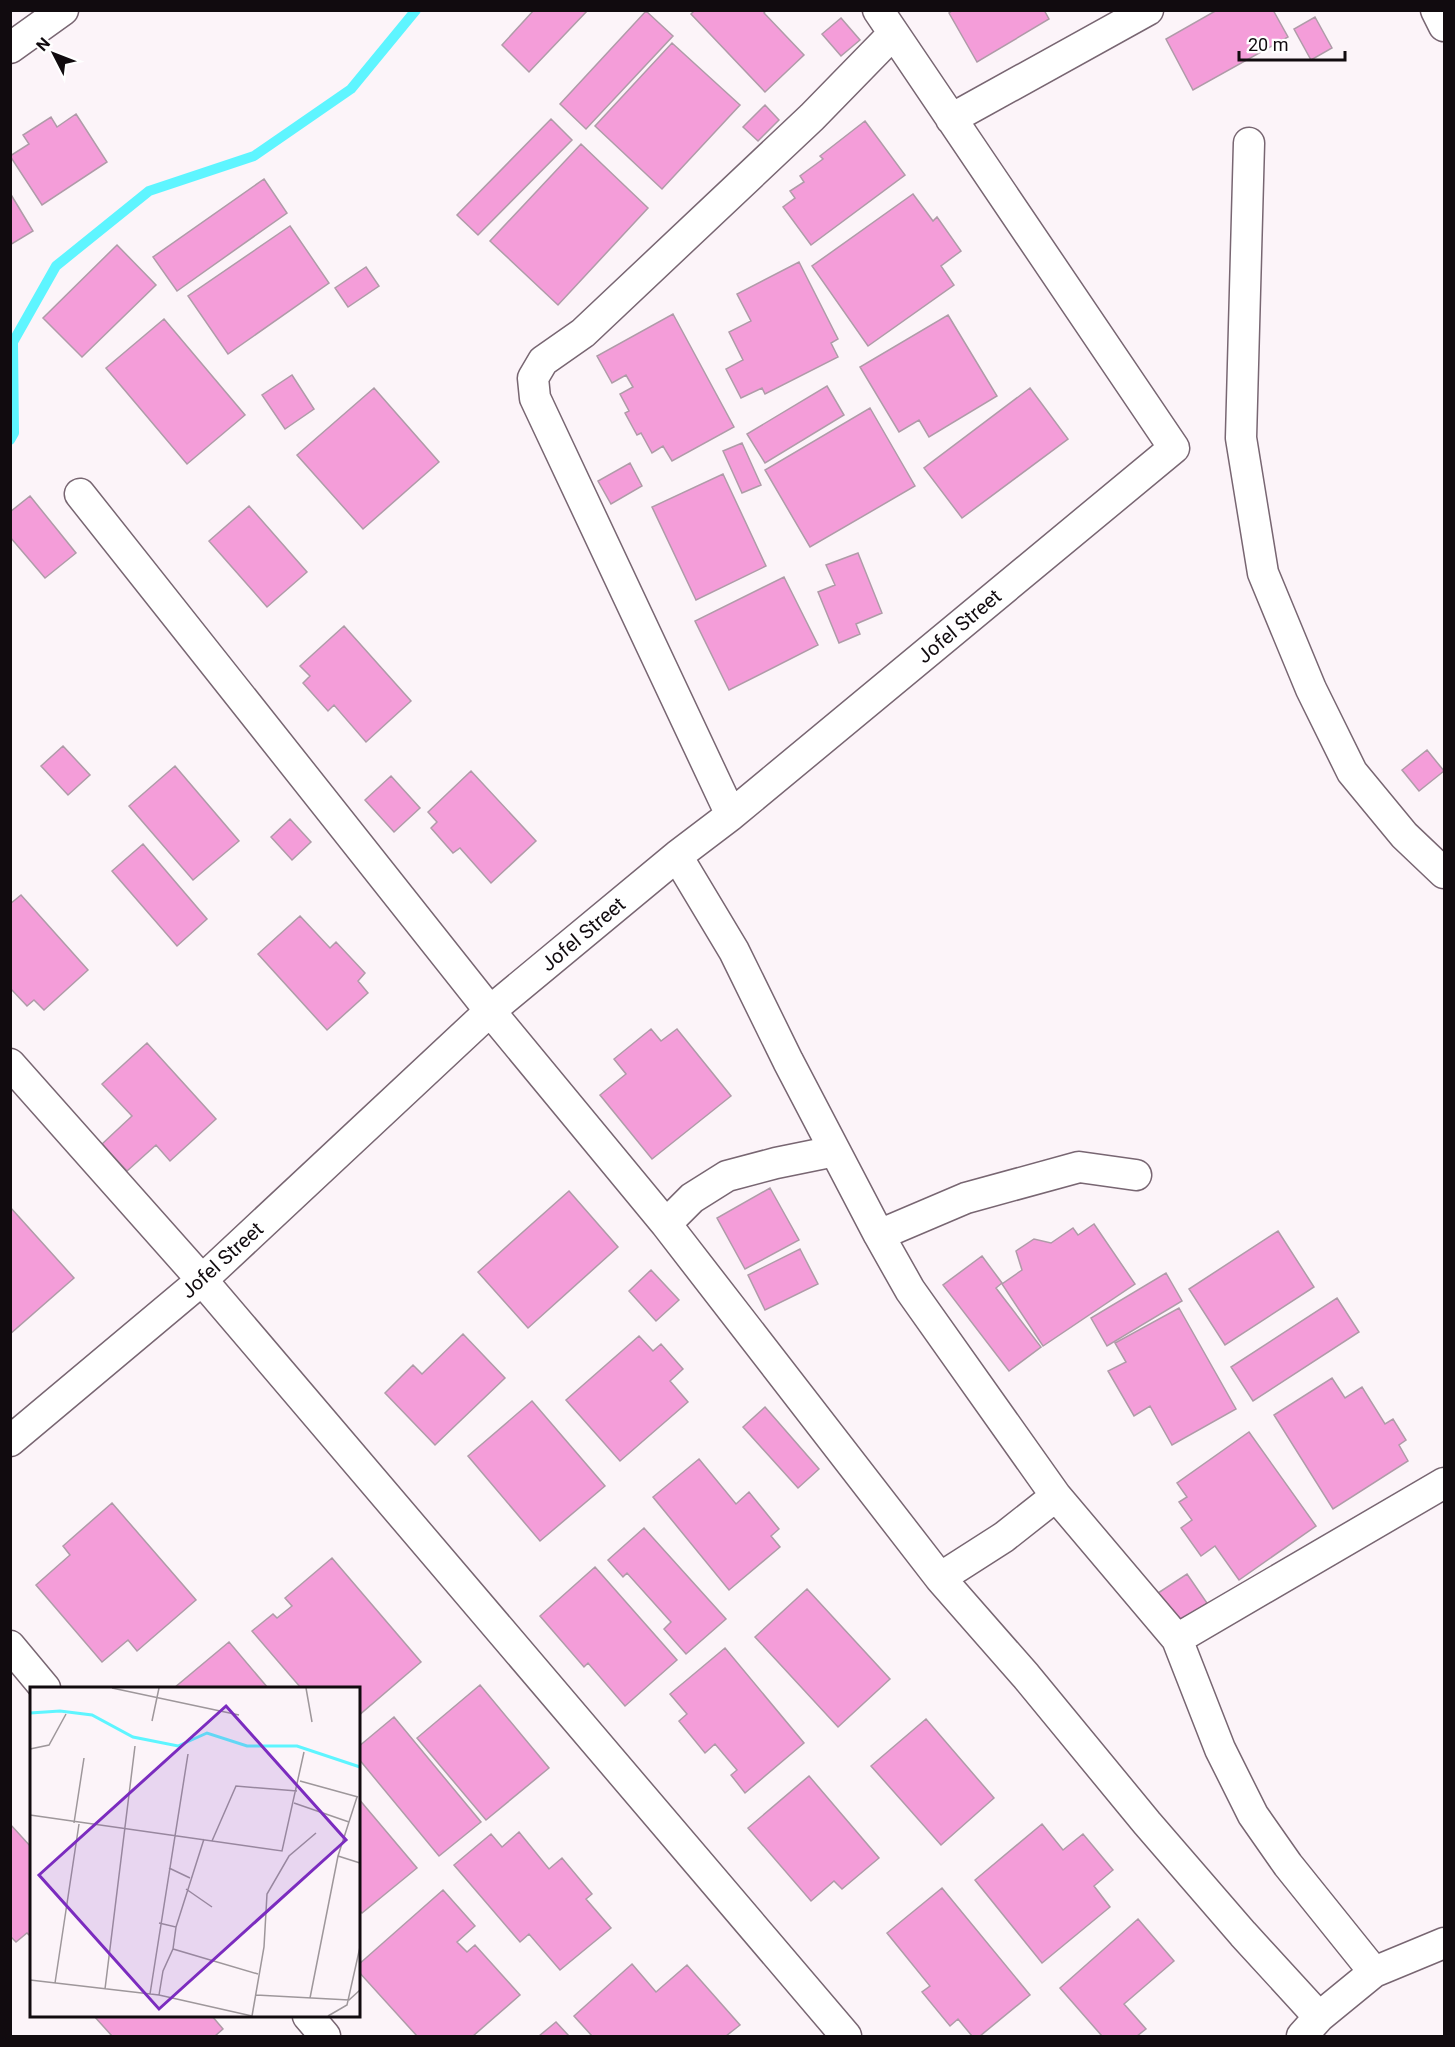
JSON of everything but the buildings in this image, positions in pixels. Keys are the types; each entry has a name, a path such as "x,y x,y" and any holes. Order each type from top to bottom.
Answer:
{"street":[{"path":"10,48 63,10"},
{"path":"731,815 535,398 533,378 543,361 583,333 812,117 886,22 951,119 1148,10"},
{"path":"1436,10 1444,26"},
{"name":"Jofel Street","path":"10,1441 202,1280 490,1011 677,856 731,815 1174,448 951,119"},
{"path":"1249,143 1241,438 1263,573 1311,689 1352,772 1404,835 1444,873"},
{"path":"80,495 490,1011 666,1224 940,1578 1026,1676 1154,1831 1243,1934 1310,2027 1374,1972 1444,1943"},
{"path":"677,856 734,951 788,1061 910,1290 1056,1496 1177,1639 1220,1749 1253,1815 1288,1865 1374,1972"},
{"path":"10,1064 202,1280 846,2037"},
{"path":"666,1224 692,1198 727,1176 835,1151"},
{"path":"879,1235 966,1197 1079,1167 1136,1175"},
{"path":"1177,1639 1444,1483"},
{"path":"940,1578 1004,1537 1056,1496"},
{"path":"10,1646 43,1687"},
{"path":"309,2017 325,2037"}],"waterway":[{"path":"10,440 14,433 13,342 56,266 149,191 254,156 351,89 416,10"}]}
